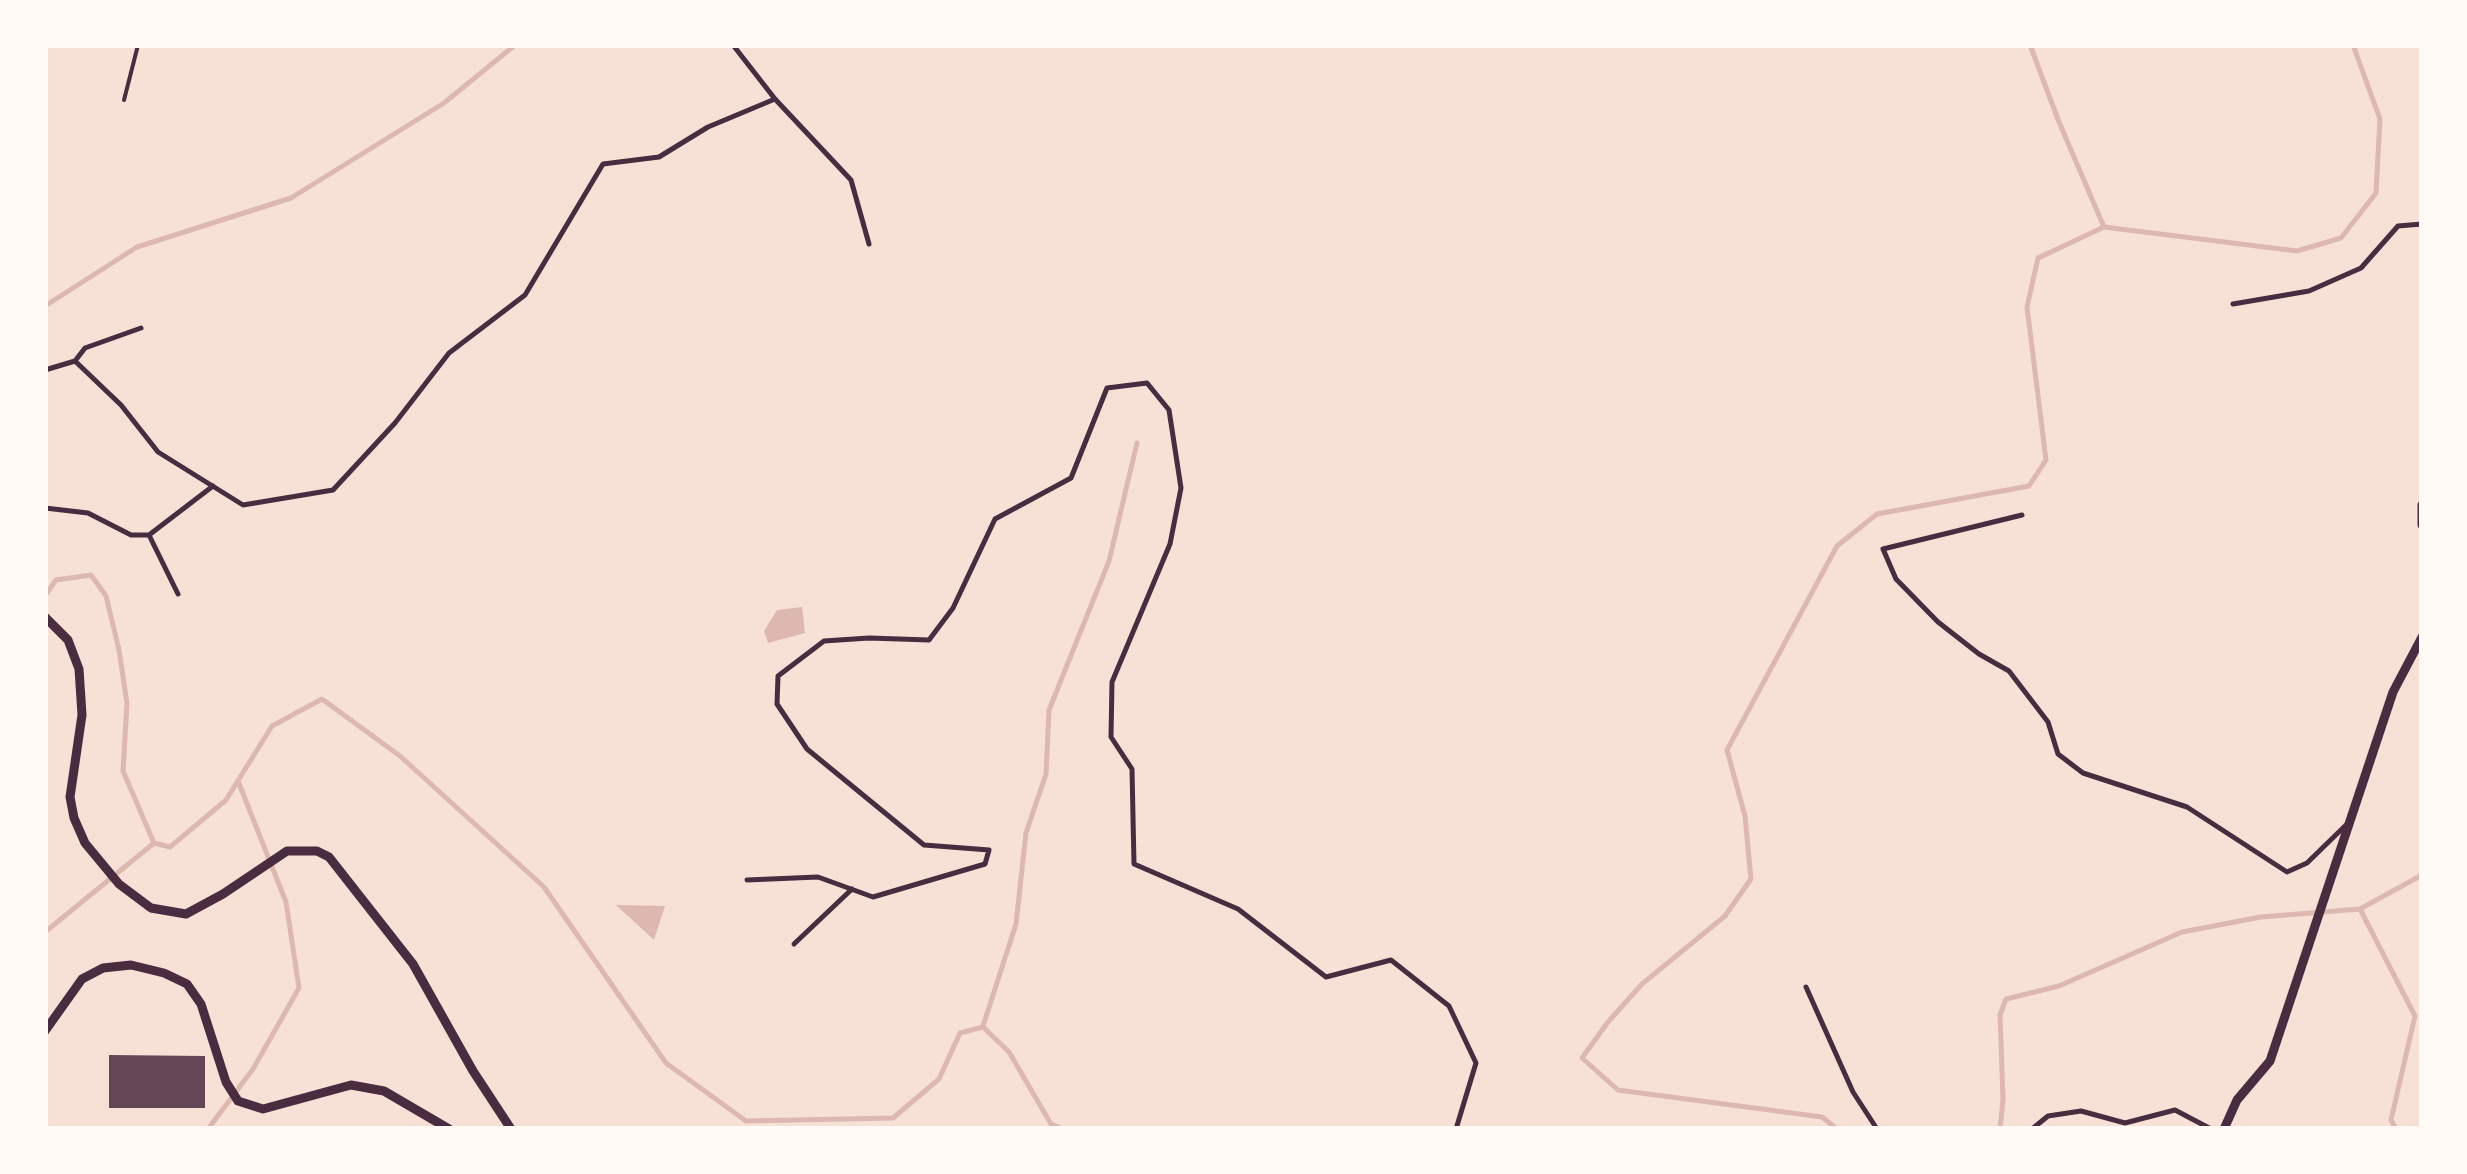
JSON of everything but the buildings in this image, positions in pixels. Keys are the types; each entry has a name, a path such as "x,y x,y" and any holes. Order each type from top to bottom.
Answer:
{"street":[{"path":"2422,505 2422,525"},
{"path":"45,617 68,640 79,670 82,715 70,797 74,818 86,843 118,884 150,908 186,914 281,855 316,850 338,866 413,964 473,1071 511,1129"},
{"path":"2224,1129 2236,1100 2270,1061 2393,692 2422,638"},
{"path":"45,1032 82,979 103,968 130,965 164,972 186,984 200,1004 226,1082 238,1101 263,1109 351,1084 384,1091 449,1129"}],"lane":[{"path":"734,45 775,99 850,180 869,244"},
{"path":"75,361 121,405 158,452 244,506 333,490 396,423 449,353 525,295 602,164 658,157 708,127 775,99"},
{"path":"2233,304 2308,291 2361,268 2398,226 2422,224"},
{"path":"45,370 75,361 85,348 141,328"},
{"path":"747,880 818,878 874,897 985,864 989,850 924,845 807,749 777,704 778,676 824,641 929,640 954,608 994,519 1071,478 1107,388 1147,383 1169,410 1181,488 1170,544 1112,682 1111,737 1132,769 1134,864 1238,908 1326,977 1391,960 1449,1006 1476,1063 1456,1129"},
{"path":"45,508 88,513 131,535 150,535 212,486"},
{"path":"2022,515 1884,549 1896,580 1938,622 2008,671 2048,722 2058,754 2083,772 2187,807 2287,872 2307,864 2351,820"},
{"path":"150,535 178,594"},
{"path":"794,944 852,889"},
{"path":"1806,987 1853,1092 1877,1129"},
{"path":"2032,1129 2048,1116 2081,1111 2125,1123 2175,1110 2211,1129"}],"path":[{"path":"124,100 138,45"}],"shaded area":[{"path":"802,607 805,633 768,643 764,631 777,610"},
{"path":"616,905 665,906 654,940"}],"waterway":[{"path":"45,306 137,247 291,198 444,103 515,45"},
{"path":"2030,45 2104,227"},
{"path":"1837,1129 1822,1117 1618,1090 1582,1058 1642,984 1725,916 1751,879 1745,816 1727,750 1837,546 1877,514 2029,486 2046,460 2027,307 2038,258 2104,227 2297,251 2341,238 2376,193 2380,119 2353,45"},
{"path":"983,1026 1016,924 1026,833 1046,774 1049,710 1109,561 1137,443"},
{"path":"45,596 56,580 91,575 106,596 127,703 123,771 154,843 170,847 226,800 272,726 322,699 400,756 544,887 666,1063 746,1121 893,1118 939,1079 960,1033 983,1027 1009,1052 1051,1124 1063,1129"},
{"path":"208,1129 253,1069 299,988 286,902 238,781"},
{"path":"45,932 154,843"},
{"path":"2000,1129 2000,1015 2006,999 2059,986 2182,932 2261,917 2360,909 2422,875"},
{"path":"2360,909 2415,1016 2391,1120 2396,1129"}]}
